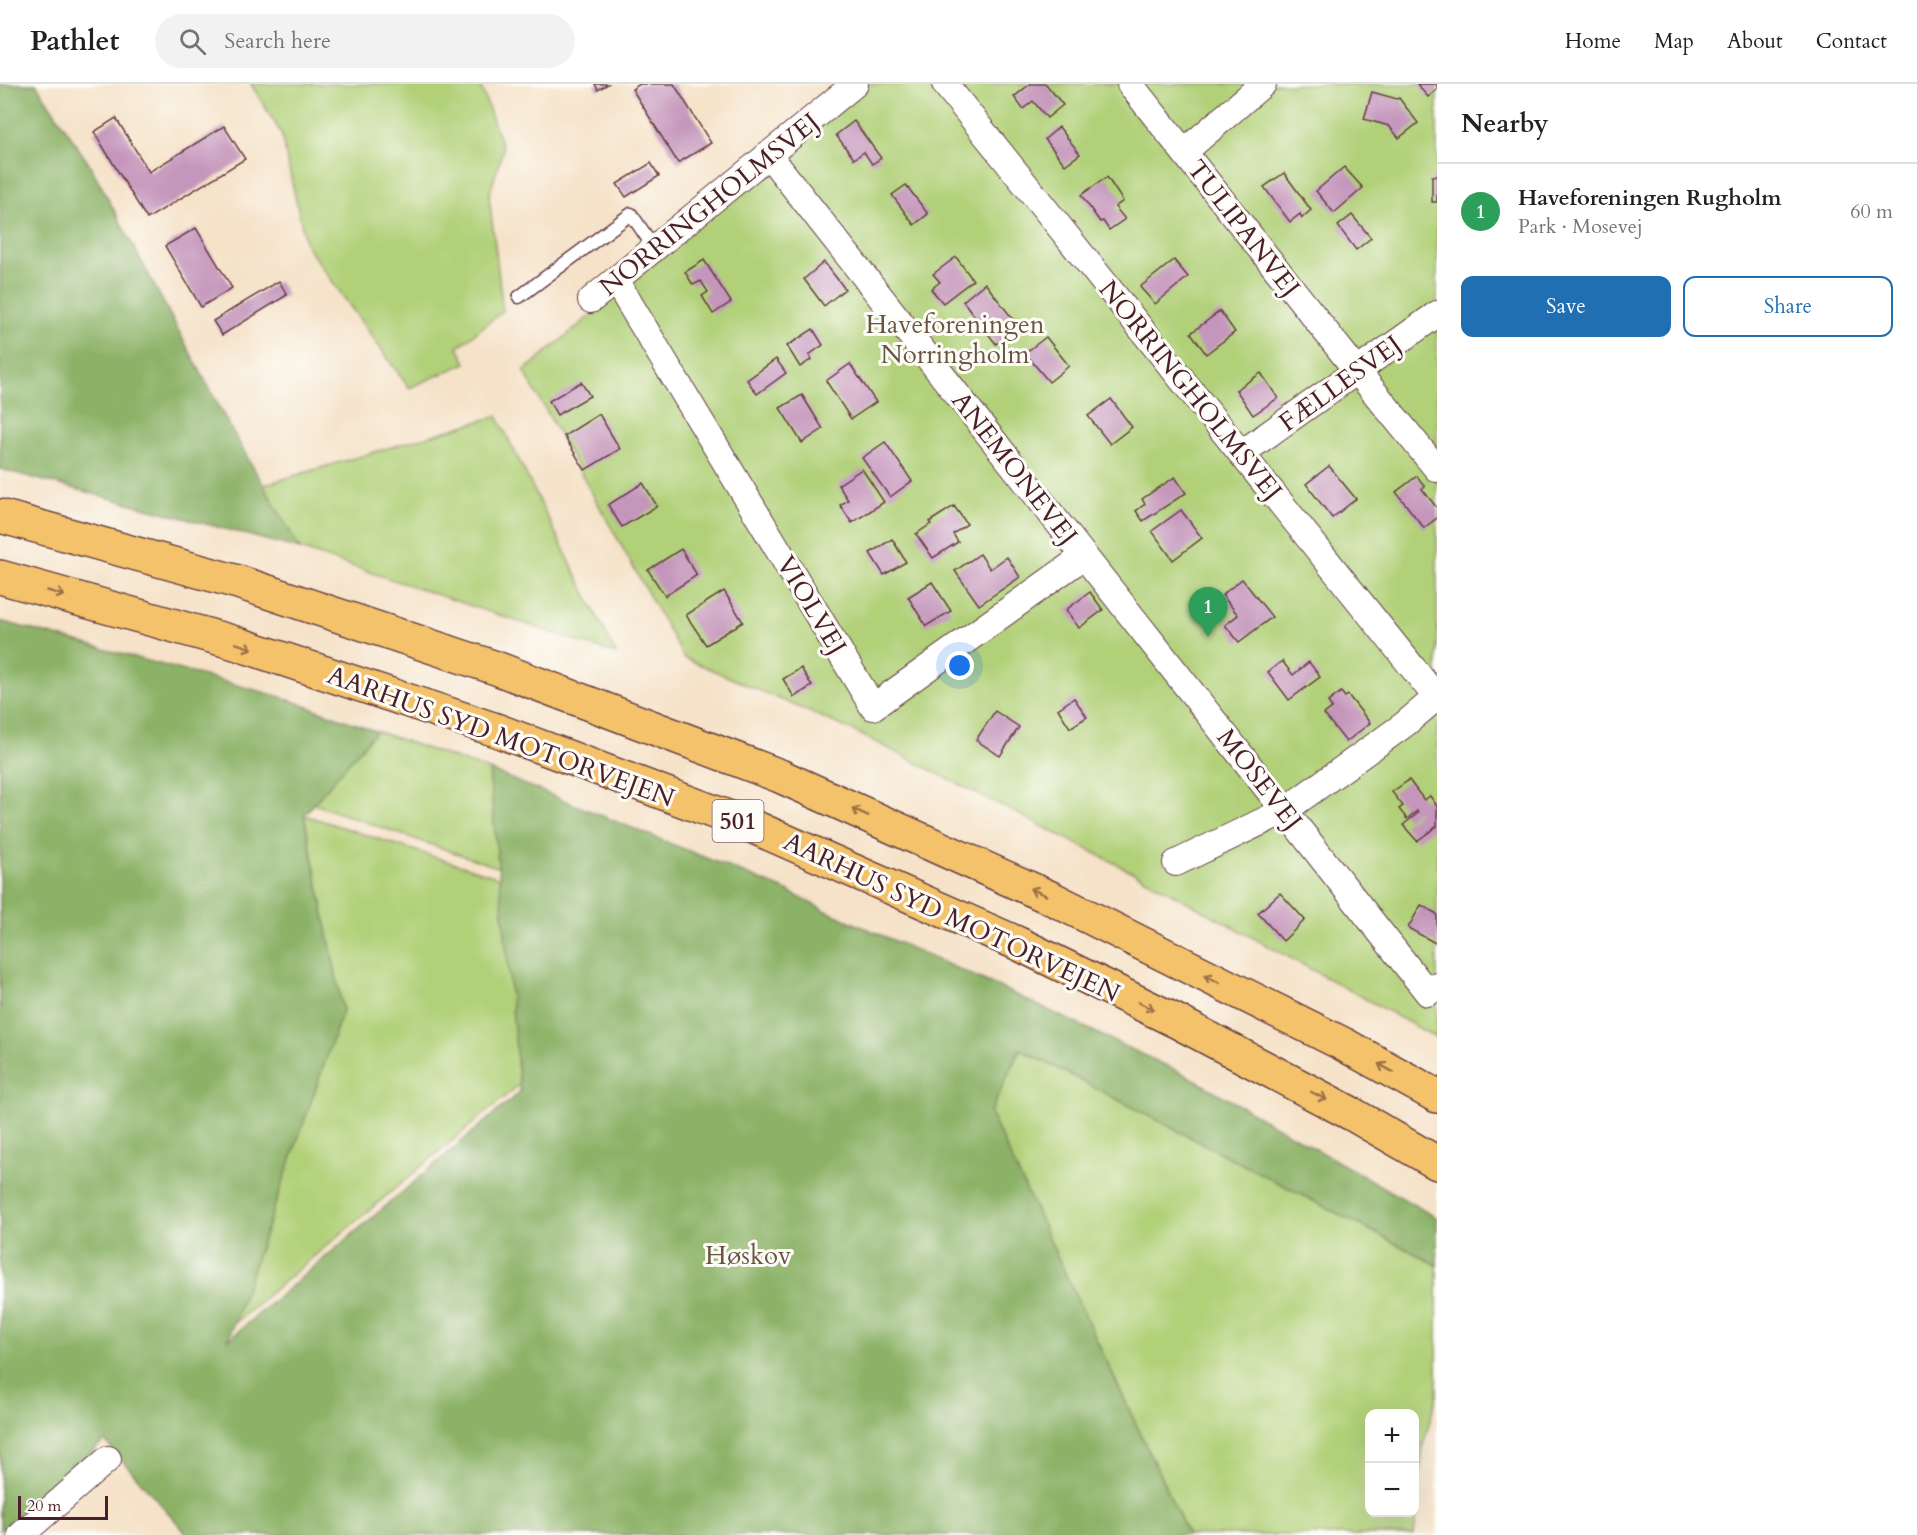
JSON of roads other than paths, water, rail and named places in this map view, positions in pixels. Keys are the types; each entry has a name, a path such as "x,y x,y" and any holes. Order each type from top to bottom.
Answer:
{"highway":[{"name":"501","path":"0,516 238,582 485,664 780,776 1053,899 1343,1044 1437,1096"},
{"name":"AARHUS SYD MOTORVEJEN","path":"0,577 232,642 496,730 754,828 1030,949 1176,1021 1352,1114 1437,1163"}],"street":[{"name":"NORRINGHOLMSVEJ","path":"591,300 855,84"},
{"name":"NORRINGHOLMSVEJ","path":"945,84 1437,697"},
{"name":"TULIPANVEJ","path":"1130,84 1437,469"},
{"path":"1184,152 1263,84"},
{"name":"ANEMONEVEJ","path":"768,154 1084,556"},
{"name":"VIOLVEJ","path":"616,281 873,707 1084,556"},
{"name":"FÆLLESVEJ","path":"1242,453 1437,314"},
{"name":"MOSEVEJ","path":"1084,556 1428,993 1437,986"},
{"path":"1176,863 1284,810 1404,724 1437,697"},
{"path":"21,1535 108,1459"}],"lane":[{"path":"519,297 631,214 655,249"}],"place":[{"name":"Haveforeningen Rugholm","path":"1208,637"}],"park label":[{"name":"Haveforeningen Norringholm","path":"955,339"},
{"name":"Høskov","path":"748,1255"}]}
